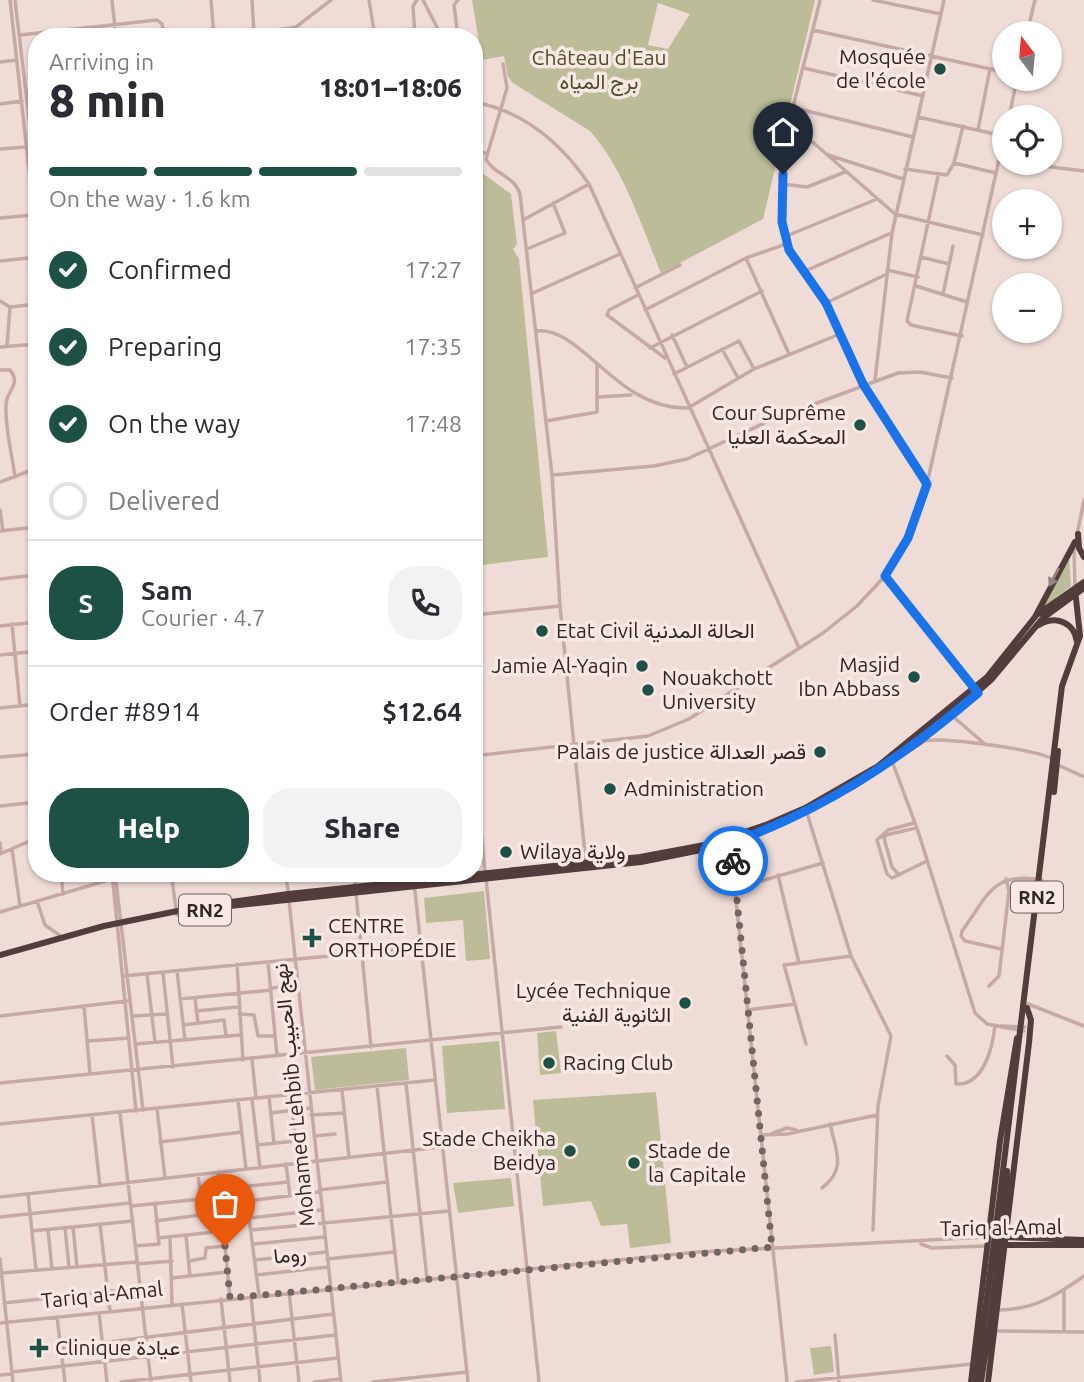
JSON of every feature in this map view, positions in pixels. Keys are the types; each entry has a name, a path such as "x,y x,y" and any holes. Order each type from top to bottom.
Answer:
{"highway":[{"path":"1076,538 1084,557"},
{"path":"1037,615 1076,538"},
{"path":"1076,591 1084,582"},
{"path":"1076,591 1084,588"},
{"name":"RN2","path":"976,691 1037,615 1076,591"},
{"name":"RN2","path":"483,877 586,867 674,852 729,841 807,813 891,759 950,714 976,691 1033,628 1076,591"},
{"name":"RN2","path":"979,1382 989,1330 1062,686 1081,628 1076,591"},
{"path":"1033,628 1046,621 1062,621 1074,632 1076,649"},
{"name":"RN2","path":"1076,649 1084,637"},
{"name":"RN2","path":"729,841 805,808 891,759"},
{"name":"RN2","path":"1022,1030 1028,1006 1040,880"},
{"name":"RN2","path":"0,957 62,937 177,913 402,882"},
{"name":"RN2","path":"0,957 119,924"},
{"path":"988,1382 989,1330 998,1310 1029,1044 1031,1020 1028,1006"},
{"path":"971,1382 1013,1056 1022,1030"},
{"name":"Tariq al-Amal","path":"989,1237 1084,1242"},
{"name":"Tariq al-Amal","path":"987,1246 1067,1245 1084,1242"}],"street":[{"path":"13,0 28,107"},
{"path":"13,0 28,165"},
{"path":"113,0 115,26"},
{"path":"211,0 213,28"},
{"path":"252,0 254,28"},
{"path":"293,28 331,0"},
{"path":"369,0 374,28"},
{"path":"414,28 413,6 417,0"},
{"path":"423,0 437,28"},
{"path":"457,28 454,5 458,0"},
{"path":"820,0 790,127 782,184 784,237 803,272 826,303 863,384 927,484"},
{"path":"873,0 941,14"},
{"path":"875,380 895,214 944,0"},
{"path":"1030,21 1035,0"},
{"path":"96,28 160,21 162,28"},
{"path":"813,30 990,69 978,130"},
{"path":"20,36 28,35"},
{"path":"0,62 17,60"},
{"path":"503,64 508,85 486,153 488,164 516,184 523,220 552,475 560,606 586,867"},
{"path":"804,68 923,96"},
{"path":"21,92 26,92"},
{"path":"0,104 27,101"},
{"path":"483,105 523,119 554,141 589,184 666,360 799,648"},
{"path":"795,108 913,137"},
{"path":"918,117 992,133"},
{"path":"905,169 938,176 950,173 963,126"},
{"path":"790,127 808,138 895,214 984,235"},
{"path":"0,149 26,148"},
{"path":"826,154 903,178"},
{"path":"954,163 992,172"},
{"path":"1062,168 1084,171"},
{"path":"782,184 807,187 845,172"},
{"path":"483,757 648,736 671,729 843,619 885,576 908,538 927,484 996,175"},
{"path":"938,176 907,320 909,324 962,336"},
{"path":"523,220 589,184"},
{"path":"784,237 877,199"},
{"path":"527,249 565,233 553,203"},
{"path":"0,218 28,216"},
{"path":"803,272 892,233"},
{"path":"645,310 746,258 786,244"},
{"path":"943,294 953,246"},
{"path":"532,294 620,254"},
{"path":"921,257 949,264"},
{"path":"0,261 28,258"},
{"path":"746,258 789,354"},
{"path":"635,288 680,265"},
{"path":"826,303 887,272 918,277"},
{"path":"916,286 968,302"},
{"path":"650,348 762,291"},
{"path":"638,295 607,313 666,360"},
{"path":"0,301 10,307 28,305"},
{"path":"7,346 10,307"},
{"path":"536,331 558,333 633,395 666,407 688,408 754,369 840,334"},
{"path":"672,335 687,367"},
{"path":"674,374 741,342 754,369"},
{"path":"0,347 28,345"},
{"path":"722,349 738,379"},
{"path":"546,421 595,414 598,397 597,365"},
{"path":"0,370 10,370 14,375 15,385 3,402 15,477"},
{"path":"552,475 671,464 709,451 771,420 875,380 908,372 952,378"},
{"path":"598,397 633,395"},
{"path":"0,482 28,472"},
{"path":"1076,591 1076,538 1084,500"},
{"path":"0,510 1,531 28,528"},
{"path":"0,579 28,576"},
{"path":"885,576 976,691"},
{"path":"483,614 560,606"},
{"path":"0,626 28,623"},
{"path":"12,624 20,706"},
{"path":"0,655 28,652"},
{"path":"0,708 28,705"},
{"path":"950,714 973,737 988,746"},
{"path":"917,740 940,740 1038,754 1084,777"},
{"path":"0,757 28,755"},
{"path":"891,759 916,825 972,1008 984,1022 1022,1030"},
{"path":"0,806 28,803"},
{"path":"807,813 851,956 891,1036 877,1115 873,1230"},
{"path":"916,825 883,835 877,840 887,874 892,878 928,862"},
{"path":"883,835 892,867 899,875"},
{"path":"729,841 786,1382"},
{"path":"0,843 1,854 28,842"},
{"path":"483,847 539,1382"},
{"path":"12,849 20,906"},
{"path":"744,886 823,863"},
{"path":"778,875 799,963"},
{"path":"1001,949 969,943 961,936 993,887 1006,879 1040,880"},
{"path":"989,986 999,976 1009,891 1006,879"},
{"path":"62,882 63,894"},
{"path":"0,912 103,882"},
{"path":"113,882 119,924"},
{"path":"115,882 128,1001 136,1111"},
{"path":"172,882 177,913"},
{"name":"Mohamed Lehbib نهج الحبيب","path":"287,882 340,1380"},
{"path":"355,882 371,1047"},
{"path":"414,882 468,1382"},
{"path":"37,901 45,925 62,937"},
{"path":"125,976 422,947"},
{"path":"806,1044 784,965 851,956"},
{"path":"268,962 277,1056"},
{"path":"237,964 243,1060"},
{"path":"177,971 185,1040"},
{"path":"163,973 173,1067"},
{"path":"147,974 155,1042"},
{"path":"180,999 299,986"},
{"path":"195,998 198,1023"},
{"path":"0,1016 128,1001"},
{"path":"128,1001 133,1016 144,1110"},
{"path":"747,1010 795,1004"},
{"path":"84,1006 90,1074"},
{"path":"1028,1006 1084,1026"},
{"path":"196,1011 238,1007"},
{"path":"223,1008 226,1036"},
{"path":"133,1016 166,1013"},
{"path":"239,1014 254,1015 258,1036 275,1036"},
{"path":"183,1025 224,1020"},
{"path":"947,1056 955,1065 956,1084 965,1083 977,1075 986,1062 997,1026"},
{"path":"0,1083 561,1027"},
{"path":"135,1044 241,1035"},
{"path":"88,1041 129,1038"},
{"path":"252,1059 260,1168"},
{"path":"0,1125 435,1080"},
{"path":"406,1083 427,1279"},
{"path":"377,1086 398,1281"},
{"path":"342,1090 349,1157"},
{"path":"269,1097 274,1143"},
{"path":"238,1100 246,1169"},
{"path":"271,1113 311,1108"},
{"path":"157,1109 165,1178"},
{"path":"292,1110 299,1163"},
{"path":"120,1112 151,1380"},
{"path":"311,1115 344,1113"},
{"path":"92,1115 100,1186"},
{"path":"761,1135 787,1128 796,1130 877,1115"},
{"path":"822,1188 836,1175 839,1168 830,1124"},
{"path":"160,1142 242,1132"},
{"path":"313,1136 335,1134"},
{"path":"257,1145 296,1141"},
{"path":"0,1197 442,1147"},
{"path":"286,1164 290,1196"},
{"path":"218,1172 230,1298"},
{"path":"198,1175 203,1215"},
{"path":"220,1189 289,1182"},
{"path":"244,1186 247,1201 387,1182"},
{"path":"28,1194 36,1270"},
{"path":"0,1217 201,1199"},
{"path":"135,1246 159,1244 155,1203"},
{"path":"223,1221 321,1210"},
{"path":"251,1230 449,1211"},
{"path":"156,1220 222,1212"},
{"path":"249,1217 259,1295"},
{"path":"32,1231 132,1221"},
{"path":"100,1224 110,1311"},
{"path":"73,1227 77,1267"},
{"path":"65,1228 69,1268"},
{"path":"48,1230 52,1269"},
{"path":"158,1238 224,1231"},
{"path":"186,1235 190,1276"},
{"path":"170,1237 172,1305"},
{"path":"253,1244 324,1237"},
{"name":"Tariq al-Amal","path":"0,1323 398,1281 772,1247 919,1243 932,1239 989,1237"},
{"name":"Tariq al-Amal","path":"919,1243 932,1248 987,1246"},
{"path":"188,1261 204,1259 206,1248 225,1246"},
{"path":"255,1260 326,1252"},
{"path":"327,1259 395,1252"},
{"path":"0,1259 13,1382"},
{"path":"1,1270 172,1261"},
{"name":"روما","path":"257,1275 328,1267"},
{"path":"171,1278 228,1272"},
{"path":"998,1310 1022,1310 1064,1290 1084,1276"},
{"path":"5,1303 140,1288"},
{"path":"1064,1290 1064,1332"},
{"path":"289,1292 299,1382"},
{"path":"251,1296 260,1382"},
{"path":"221,1299 230,1382"},
{"path":"182,1304 191,1382"},
{"path":"99,1312 107,1382"},
{"path":"61,1348 333,1314"},
{"path":"57,1317 65,1382"},
{"path":"989,1330 1084,1332"},
{"path":"0,1375 335,1335"},
{"path":"835,1335 839,1379"},
{"path":"121,1382 338,1358"},
{"path":"796,1382 974,1364"},
{"path":"373,1382 467,1372"},
{"path":"314,1382 340,1380"}],"green space":[{"name":"Château d'Eau برج المياه","path":"472,0 815,0 763,219 661,273 623,181 602,147 590,131 513,83 508,77 504,56 483,60 483,28 477,28","holes":["658,3 690,14 668,49 648,45"]},
{"path":"483,174 511,194 517,244 513,249 519,259 548,557 483,565"},
{"path":"1069,556 1071,586 1042,608"},
{"path":"484,891 490,959 466,961 463,920 426,923 424,898"},
{"name":"Racing Club","path":"556,1031 561,1073 540,1075 537,1033"},
{"path":"499,1041 505,1109 447,1113 442,1046"},
{"path":"406,1048 409,1080 315,1090 311,1057"},
{"path":"656,1092 671,1243 630,1248 627,1224 601,1226 591,1201 543,1206 533,1100"},
{"path":"511,1178 514,1206 458,1213 453,1183"},
{"path":"831,1346 834,1372 814,1375 810,1348"}],"way so far":[{"path":"225,1246 230,1298 772,1247 733,861"}],"place":[{"name":"Mosquée de l'école","path":"940,69"},
{"name":"Cour Suprême المحكمة العليا","path":"860,425"},
{"name":"Etat Civil الحالة المدنية","path":"542,631"},
{"name":"Jamie Al-Yaqin","path":"642,666"},
{"name":"Masjid Ibn Abbass","path":"914,677"},
{"name":"Nouakchott University","path":"648,690"},
{"name":"Palais de justice قصر العدالة","path":"820,752"},
{"name":"Administration","path":"610,789"},
{"name":"Wilaya ولاية","path":"506,852"},
{"name":"CENTRE ORTHOPÉDIE","path":"312,938"},
{"name":"Lycée Technique الثانوية الفنية","path":"685,1003"},
{"name":"Racing Club","path":"549,1063"},
{"name":"Stade Cheikha Beidya","path":"570,1151"},
{"name":"Stade de la Capitale","path":"634,1163"},
{"name":"Clinique عيادة","path":"39,1348"}],"route":[{"path":"733,861 730,843 789,821 855,786 920,742 978,693 885,576 908,538 927,484 918,475 863,384 826,303 789,250 784,237 781,211 783,174"}]}
